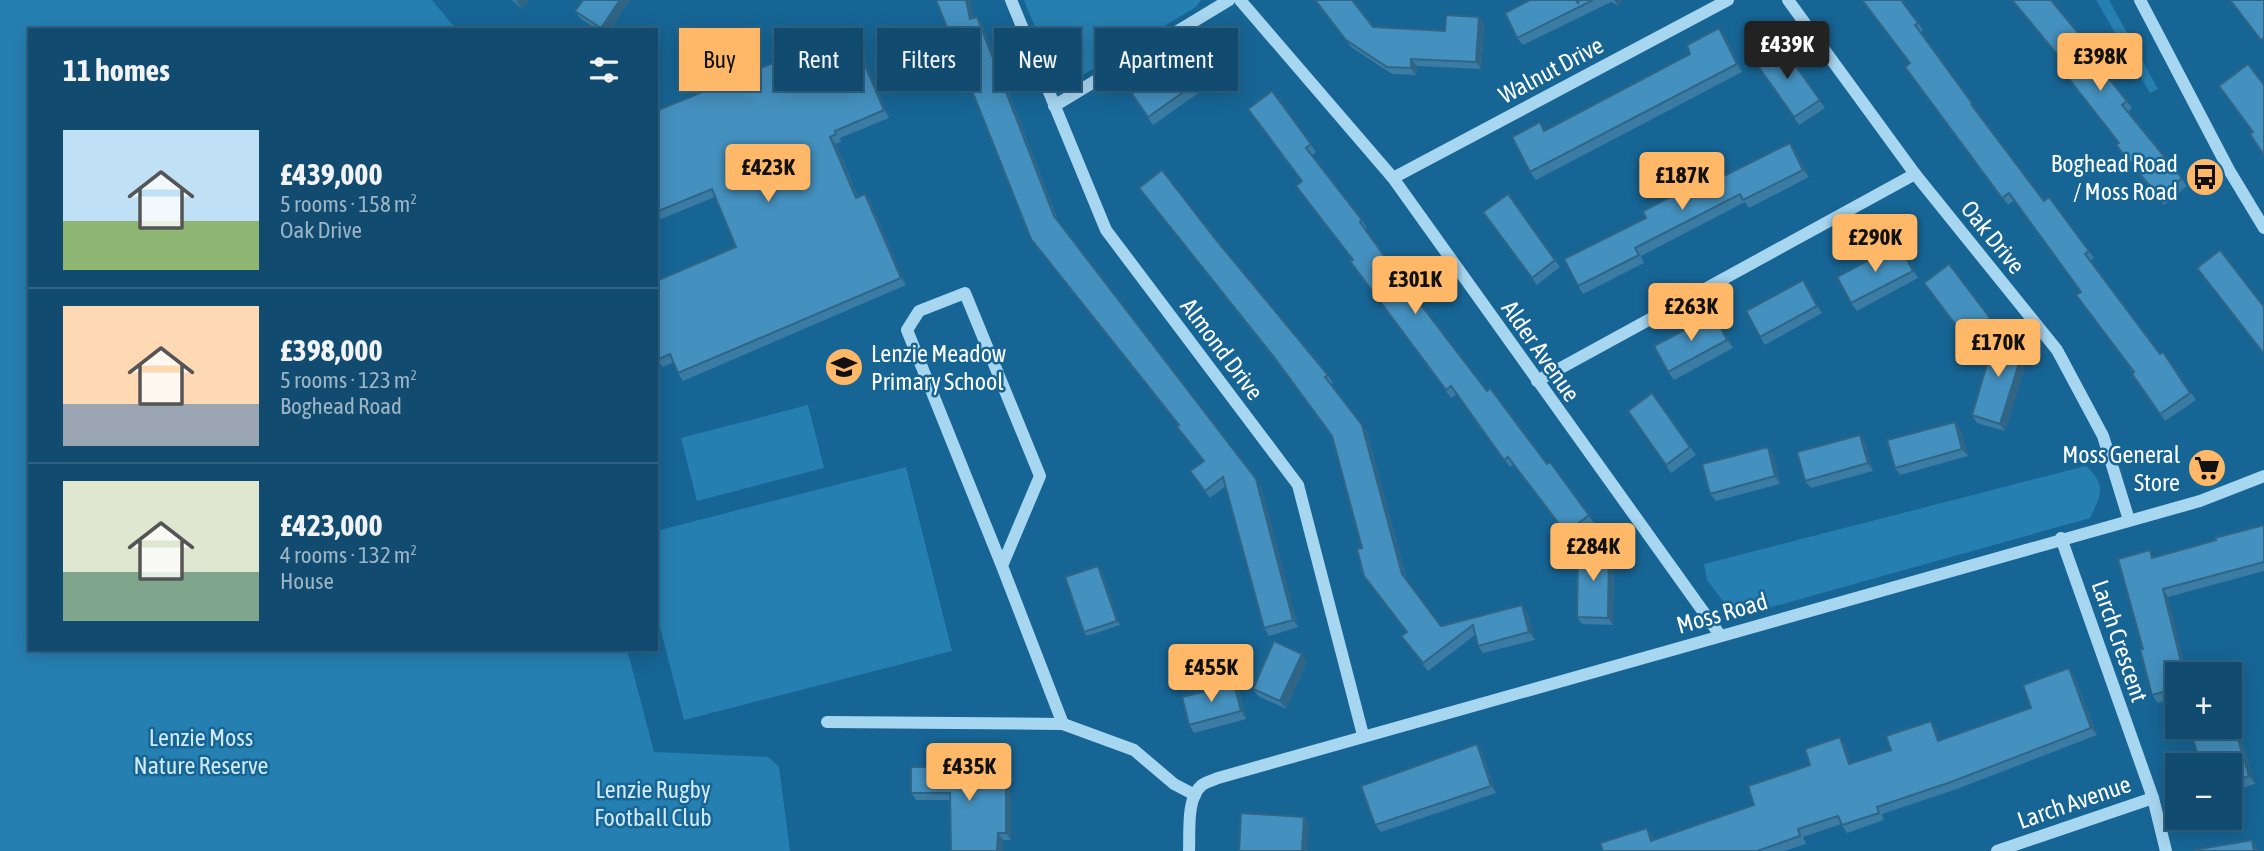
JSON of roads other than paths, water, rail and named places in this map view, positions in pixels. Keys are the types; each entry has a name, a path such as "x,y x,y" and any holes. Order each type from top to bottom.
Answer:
{"street":[{"name":"Almond Drive","path":"1012,0 1107,230 1298,485 1363,735"},
{"path":"1054,106 1229,0"},
{"name":"Alder Avenue","path":"1240,0 1393,178 1720,635"},
{"name":"Walnut Drive","path":"1393,178 1728,0"},
{"name":"Oak Drive","path":"1788,0 1915,174 2057,350 2103,436 2129,520"},
{"path":"2140,0 2229,170 2264,228"},
{"path":"1537,382 1915,174"},
{"path":"1002,566 1040,476 965,293 919,311 907,330 1063,724"},
{"name":"Moss Road","path":"1195,795 1202,785 1218,778 2200,500 2264,476"},
{"name":"Larch Crescent","path":"2061,538 2152,797"},
{"path":"827,722 1063,724 1134,750 1174,784 1195,795 1190,815 1189,851"},
{"name":"Larch Avenue","path":"1997,851 2152,797 2166,851"}],"place":[{"name":"Boghead Road / Moss Road","path":"2205,177"},
{"name":"Lenzie Meadow Primary School","path":"844,367"},
{"name":"Moss General Store","path":"2207,468"}],"park label":[{"name":"Lenzie Moss Nature Reserve","path":"201,751"},
{"name":"Lenzie Rugby Football Club","path":"653,803"}]}
